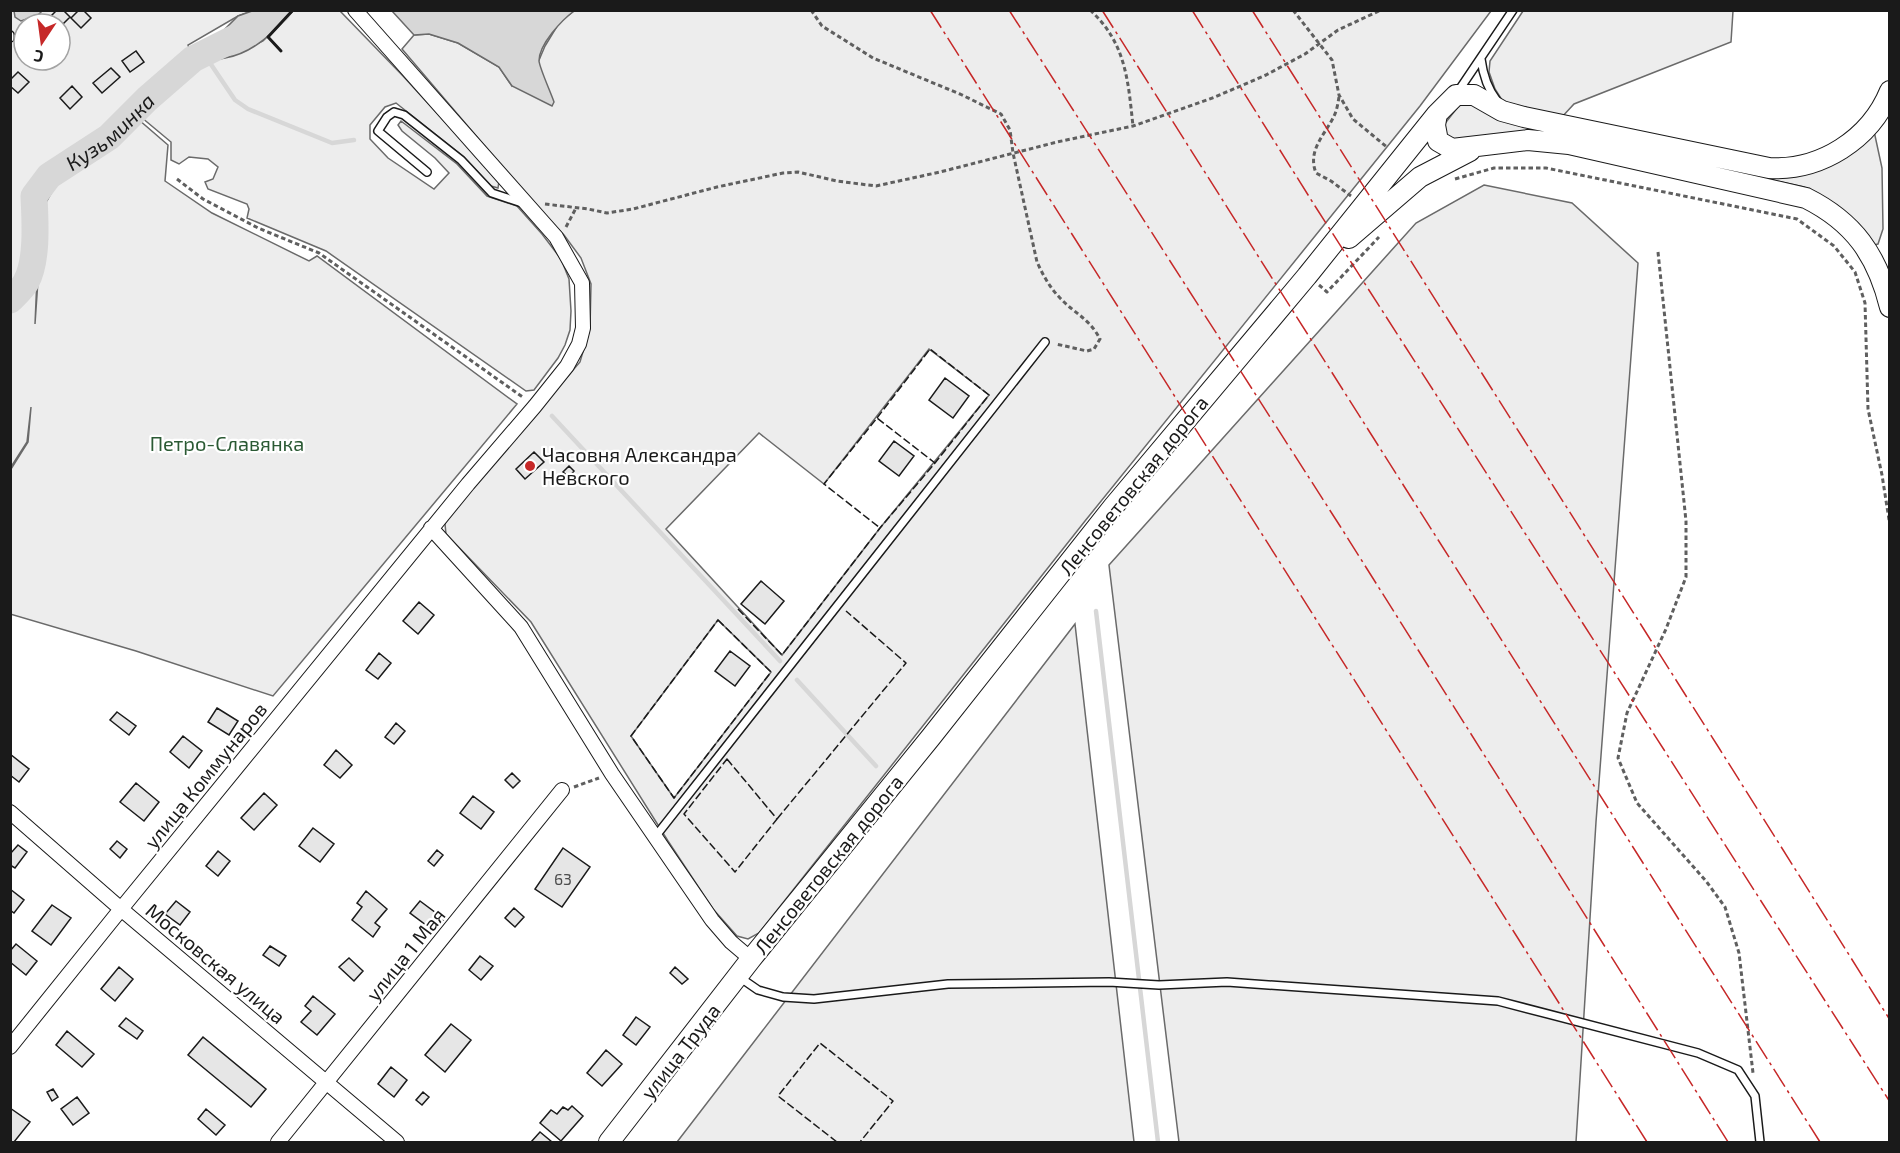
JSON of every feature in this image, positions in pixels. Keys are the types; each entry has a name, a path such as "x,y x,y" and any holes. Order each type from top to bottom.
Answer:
{"street":[{"name":"улица Коммунаров","path":"10,1047 431,528 536,406 567,366 579,344 583,328 582,283 556,237 355,10"},
{"path":"1456,95 1474,95 1502,111 1769,168 1785,169 1818,161 1850,143 1877,114 1890,92"},
{"name":"Ленсоветовская дорога","path":"751,959 1113,507 1307,276 1437,114 1456,95"},
{"path":"1437,114 1435,134 1443,146 1452,149 1528,140 1569,144 1806,198 1830,210 1861,242 1884,284 1890,307"},
{"path":"1307,276 1420,177 1479,146"},
{"path":"431,528 520,627 612,774 712,920 731,942 751,959"},
{"name":"улица 1 Мая","path":"278,1143 564,789"},
{"name":"Московская улица","path":"10,812 398,1143"},
{"name":"улица Труда","path":"609,1143 751,959"}],"lane":[{"name":"Ленсоветовская дорога","path":"1456,95 1513,10"},
{"path":"1481,59 1487,86 1500,104 1512,113"},
{"path":"428,172 378,131 387,117 394,112 404,115 461,160 492,193 528,205"},
{"path":"655,837 1045,342"},
{"path":"745,981 758,990 783,997 814,999 948,984 1109,982 1159,985 1227,982 1498,1001 1698,1053 1738,1070 1755,1096 1760,1143"}],"path":[{"path":"811,10 822,26 873,58 960,94 1001,114 1010,130 1037,262 1059,298 1093,326 1100,339 1094,349 1087,351 1045,342"},
{"path":"1090,10 1101,20 1115,40 1122,60 1133,126"},
{"path":"1293,10 1332,60 1339,95 1353,119 1401,159"},
{"path":"528,205 546,204 607,213 633,209 728,184 783,173 798,172 837,181 876,186 940,172 1133,126 1215,97 1266,75 1305,54 1338,30 1381,10"},
{"path":"1339,95 1336,114 1315,148 1312,163 1316,173 1331,181 1364,206"},
{"path":"1454,180 1494,168 1546,168 1797,219 1834,246 1854,272 1865,303 1868,410 1890,526"},
{"path":"177,179 202,199 258,228 318,253 536,406"},
{"path":"1307,276 1327,292 1384,232"},
{"path":"1658,252 1686,521 1686,577 1666,629 1627,713 1618,758 1637,803 1706,880 1725,908 1739,953 1755,1096"},
{"path":"564,789 605,777"}],"shaded area":[{"path":"14,10 42,11 41,12 14,12"},
{"name":"Петро-Славянка","path":"11,11 252,11 238,16 188,45 193,59 147,99 109,137 50,176 34,196 35,230 32,264 27,281 37,278 35,324 43,208 58,181 139,120 168,145 165,181 212,213 309,261 317,256 517,404 273,696 136,651 10,614 11,469 28,442 31,407 27,442 11,467"},
{"path":"252,11 293,11 271,33 245,51 221,59 193,59 199,50 215,39 238,16"},
{"path":"293,11 340,11 499,181 498,188 491,186 464,157 396,103 385,107 370,125 370,139 388,158 434,189 449,173 435,158 402,131 398,125 401,121 457,164 487,196 517,206 561,259 569,279 570,330 558,358 534,390 526,391 326,251 247,218 249,209 247,204 208,189 205,182 213,179 218,167 208,159 189,157 179,164 171,160 171,142 141,117 179,81 210,62 233,55 263,41"},
{"path":"392,11 574,11 552,33 540,54 540,65 554,102 552,106 512,86 499,67 458,43 429,34 414,35"},
{"path":"574,11 1491,11 1420,106 1085,521 759,933 748,939 737,936 713,909 531,622 446,534 445,524 449,515 580,362 590,328 591,284 581,258 564,235 530,199 402,49 414,35 429,34 458,43 499,67 512,86 539,60 559,23","holes":["929,349 989,395 880,528 782,655 666,529 759,433 824,484","718,620 771,672 674,798 631,736"]},
{"path":"1523,11 1733,11 1731,42 1574,104 1562,117 1515,108 1502,100 1495,89 1489,72 1490,61"},
{"path":"1461,103 1547,131 1548,135 1450,145 1443,126"},
{"path":"1874,131 1882,168 1883,229 1878,244 1874,245 1839,208 1817,193 1804,187 1772,180 1771,175"},
{"path":"1484,185 1572,203 1638,263 1596,822 1576,1142 1179,1142 1109,565 1416,223"},
{"path":"1075,624 1134,1142 677,1142"}],"building":[{"path":"79,10 83,10 91,18 81,28 72,17"},
{"path":"136,51 144,62 130,72 122,61"},
{"path":"111,68 120,77 102,93 93,83"},
{"path":"18,72 29,82 18,93 10,86 10,80"},
{"path":"72,86 82,97 70,109 60,98"},
{"path":"945,378 969,396 953,418 929,400"},
{"path":"894,441 914,456 899,476 879,461"},
{"name":"Часовня Александра Невского","path":"534,452 544,462 525,479 516,469"},
{"path":"569,466 574,471 569,477 563,472"},
{"path":"761,581 784,601 765,624 741,604"},
{"path":"419,602 434,615 418,634 403,621"},
{"path":"730,651 750,666 735,686 715,671"},
{"path":"379,653 391,663 378,679 366,670"},
{"path":"217,708 238,721 229,735 208,722"},
{"path":"117,712 136,726 129,735 110,720"},
{"path":"396,723 405,731 394,744 385,737"},
{"path":"183,736 202,751 189,768 170,752"},
{"path":"336,750 352,765 340,778 324,765"},
{"path":"10,754 29,769 19,782 10,775"},
{"path":"512,773 520,781 513,788 505,780"},
{"path":"136,783 159,802 144,821 120,802"},
{"path":"264,793 277,805 254,830 241,818"},
{"path":"473,796 494,812 481,829 460,813"},
{"path":"313,828 334,844 320,862 299,846"},
{"path":"117,841 127,849 120,858 110,849"},
{"path":"18,845 27,852 15,868 10,865 10,854"},
{"path":"563,848 590,867 562,907 535,889"},
{"path":"437,850 443,855 434,866 428,861"},
{"path":"218,851 230,861 218,876 206,866"},
{"path":"10,889 24,900 14,913 10,910"},
{"path":"366,891 387,909 375,923 380,927 373,937 352,920 362,907 357,903"},
{"path":"176,901 190,912 180,925 165,914"},
{"path":"420,901 444,919 434,931 410,913"},
{"path":"52,905 71,918 51,945 32,931"},
{"path":"514,908 524,917 515,927 505,918"},
{"path":"16,944 37,961 26,975 10,962 10,951"},
{"path":"270,946 286,956 279,966 263,955"},
{"path":"480,956 493,966 481,980 469,970"},
{"path":"349,958 363,971 354,981 339,967"},
{"path":"119,967 133,979 115,1001 101,989"},
{"path":"675,967 688,979 682,984 670,973"},
{"path":"313,996 335,1014 317,1035 301,1022 311,1011 305,1006"},
{"path":"636,1017 650,1027 636,1045 623,1035"},
{"path":"126,1018 143,1031 137,1039 119,1026"},
{"path":"451,1024 471,1040 445,1072 425,1055"},
{"path":"67,1031 94,1054 82,1067 56,1045"},
{"path":"203,1037 266,1089 251,1107 188,1055"},
{"path":"606,1050 622,1064 602,1086 587,1073"},
{"path":"391,1067 407,1080 394,1097 378,1084"},
{"path":"53,1089 58,1097 52,1101 47,1092"},
{"path":"423,1092 429,1097 422,1105 416,1100"},
{"path":"77,1097 89,1113 73,1125 61,1109"},
{"path":"572,1106 583,1116 561,1141 540,1123 551,1110 557,1114 563,1107 568,1110"},
{"path":"10,1108 30,1122 14,1142 10,1142"},
{"path":"206,1109 225,1125 216,1135 198,1119"},
{"path":"540,1132 552,1142 531,1142"}],"waterway":[{"name":"Кузьминка","path":"10,300 23,287 30,273 35,240 34,196 49,176 109,137 147,99 193,59 253,29 278,10"},
{"path":"202,55 208,60 235,100 248,109 332,143 354,140"},
{"path":"552,416 780,661"},
{"path":"1096,611 1158,1142"},
{"path":"797,680 876,766"}],"fence":[{"path":"877,418 930,349 989,395 935,463"},
{"path":"738,609 782,655 880,528 935,463 877,418 824,484 880,528"},
{"path":"777,819 906,663 846,611"},
{"path":"718,620 771,672 674,798 631,736 718,620"},
{"path":"727,759 777,819 735,872 684,814 727,759"},
{"path":"837,1142 778,1096 820,1043 893,1101 860,1142"}],"wall":[{"path":"281,51 268,37 293,10"}],"power":[{"path":"930,10 1647,1142"},
{"path":"1009,10 1340,526 1728,1142"},
{"path":"1102,10 1820,1142"},
{"path":"1192,10 1315,206 1890,1102"},
{"path":"1252,10 1890,1020"}],"place":[{"name":"Часовня Александра Невского","path":"530,466"}]}
